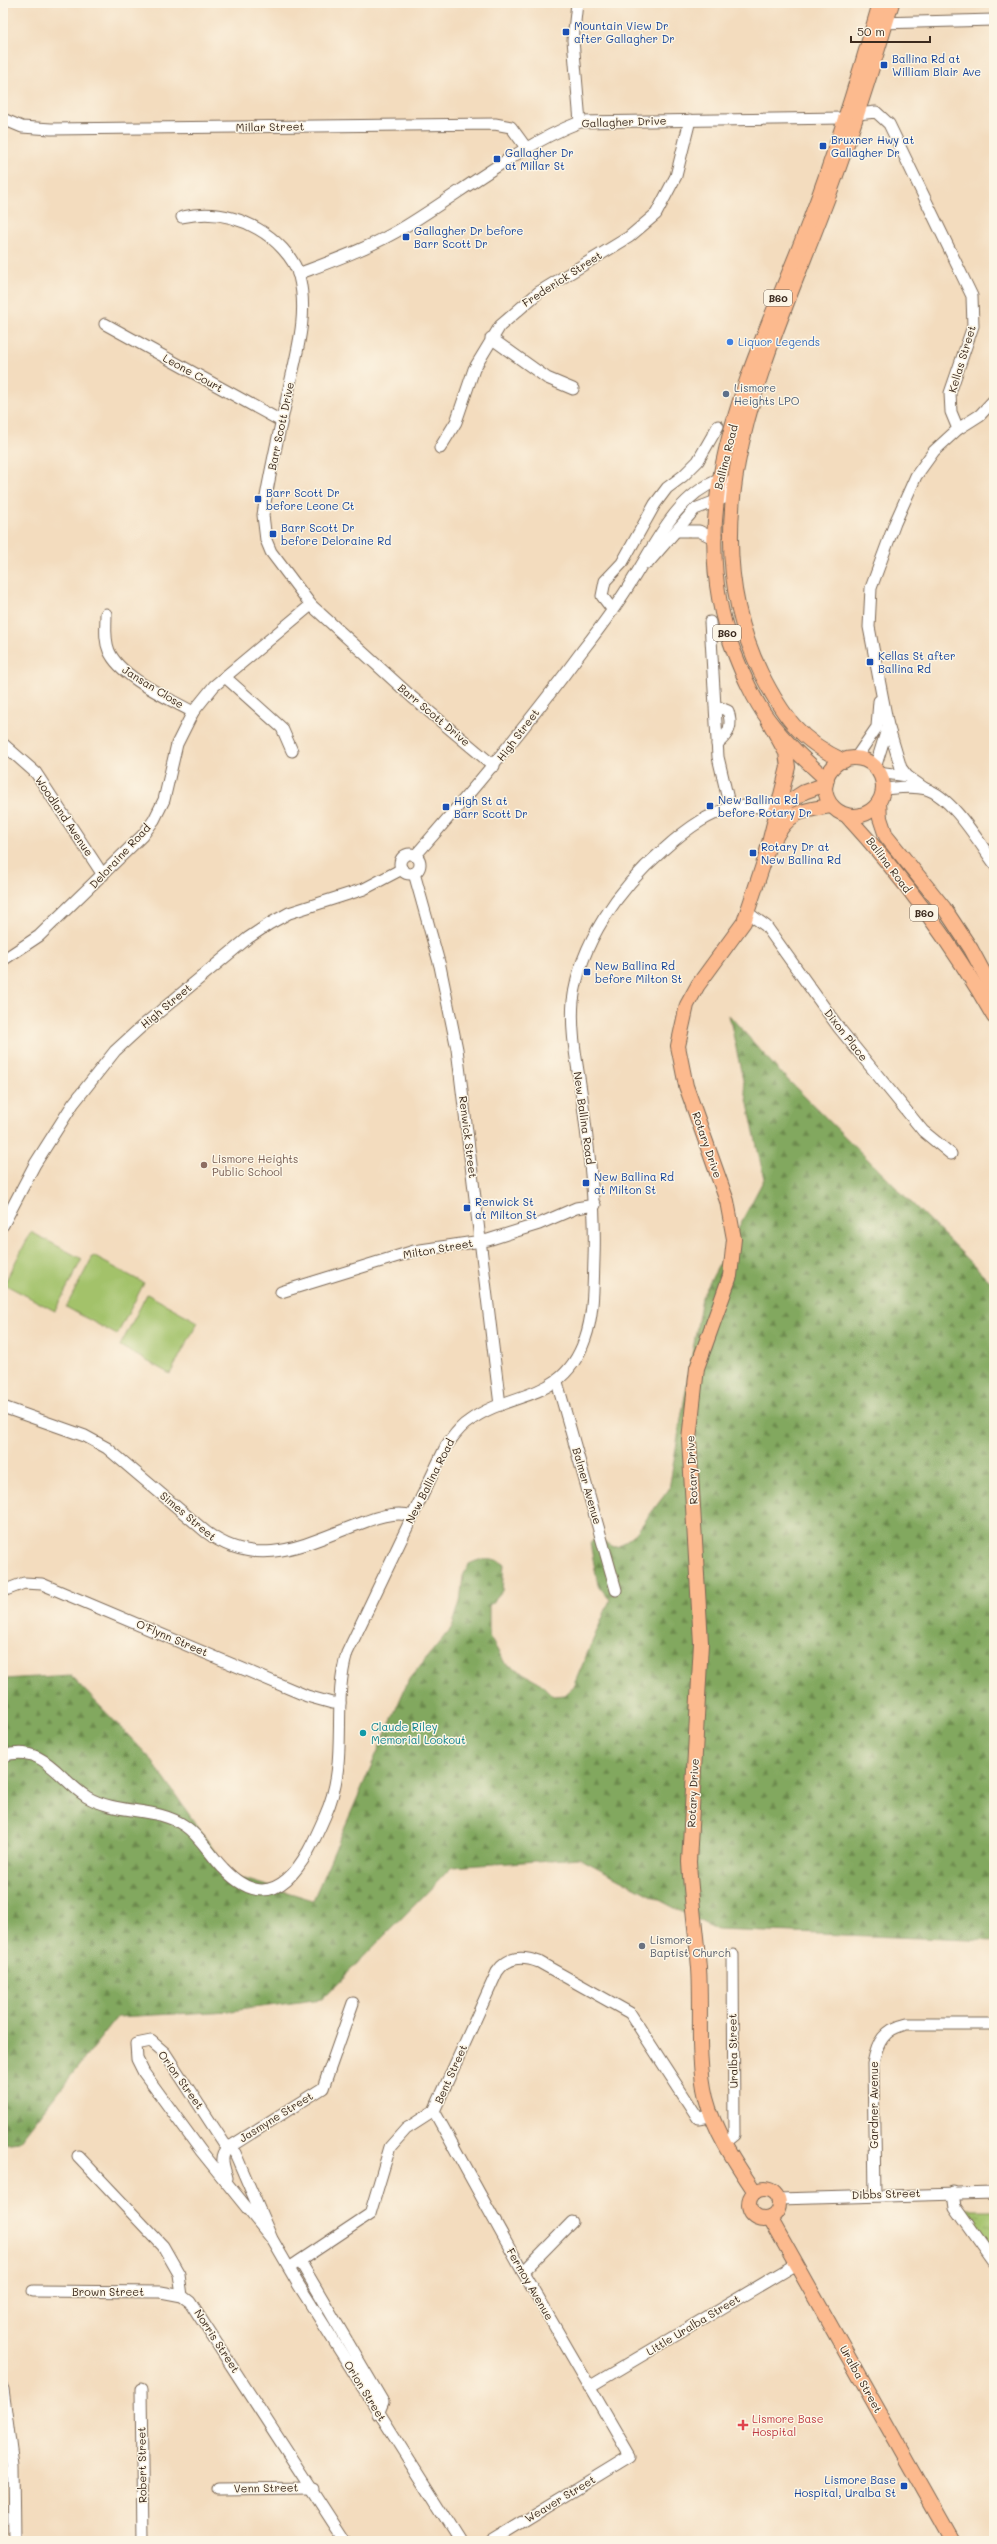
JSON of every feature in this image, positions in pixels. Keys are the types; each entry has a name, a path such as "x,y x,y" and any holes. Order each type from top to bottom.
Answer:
{"main road":[{"name":"Ballina Road","path":"880,3 880,23"},
{"name":"Ballina Road","path":"849,760 820,750 797,730 770,691 752,653 737,602 733,579 731,516 736,468 752,401 765,358 806,258 880,23 892,3"},
{"name":"Ballina Road","path":"826,782 796,752 768,720 742,672 729,638 720,604 713,538 715,501 719,480 748,377 851,116"},
{"name":"Rotary Drive","path":"712,2116 703,2076 699,1968 691,1897 689,1862 701,1643 689,1438 697,1368 730,1276 734,1239 727,1201 686,1086 678,1046 687,1005 698,985 739,932 748,913 765,859 776,810 787,774 788,760 768,720"},
{"name":"B60","path":"849,760 864,760 877,770 881,795"},
{"path":"793,814 832,806 827,795 826,782 833,769 849,760"},
{"path":"776,810 804,792 826,782"},
{"name":"Ballina Road","path":"881,795 880,818 886,836 944,908 971,949 994,992"},
{"path":"846,815 864,814 881,795"},
{"name":"B60","path":"832,806 846,815"},
{"name":"Rotary Drive","path":"765,859 782,826 793,814"},
{"name":"Ballina Road","path":"846,815 869,838 947,943 994,1017"},
{"path":"712,2116 724,2143 755,2192"},
{"path":"767,2189 774,2192 778,2199 778,2210 770,2218 759,2218 753,2213 750,2202 755,2192 767,2189"},
{"name":"Uralba Street","path":"770,2218 952,2541"}],"street":[{"path":"577,3 573,40 580,122"},
{"path":"880,23 994,20"},
{"name":"Kellas Street","path":"851,116 876,112 882,116 897,139 972,296 973,326 950,393 949,403 958,429"},
{"name":"Gallagher Drive","path":"298,274 380,241 527,149 562,129 580,122 851,116"},
{"name":"Millar Street","path":"3,119 22,127 51,129 495,124 511,127 527,149"},
{"name":"Frederick Street","path":"440,448 456,422 474,369 491,338 500,326 525,302 629,237 656,214 676,176 690,120"},
{"name":"Barr Scott Drive","path":"182,217 209,214 247,223 265,233 280,247 298,274 302,301 301,330 265,502 264,528 266,540 278,563 311,605 413,698 494,766"},
{"name":"Leone Court","path":"105,324 281,421"},
{"path":"491,338 547,378 573,389"},
{"path":"906,776 897,761 888,726 869,626 871,588 895,523 916,476 934,451 958,429 980,415 994,400"},
{"path":"612,609 602,596 605,581 622,563 655,504 667,488 683,476 698,461 718,426"},
{"path":"633,580 695,509 724,498 736,468"},
{"path":"633,580 655,542 687,501 697,492 719,480"},
{"path":"676,531 700,531 713,538"},
{"name":"High Street","path":"415,856 494,766 633,580"},
{"name":"Deloraine Road","path":"3,960 39,936 143,835 154,820 164,800 177,744 193,712 207,694 225,677 311,605"},
{"name":"Jansan Close","path":"106,614 105,636 109,651 117,664 141,681 193,712"},
{"path":"710,622 721,774 730,808"},
{"path":"849,760 877,727 878,670"},
{"path":"225,677 282,728 292,751"},
{"path":"888,726 877,770 906,776 941,797 951,807 994,863"},
{"name":"Woodland Avenue","path":"3,744 36,773 103,875"},
{"path":"881,795 926,789"},
{"name":"New Ballina Road","path":"3,1756 12,1753 30,1755 45,1760 86,1796 101,1804 117,1809 161,1815 174,1820 191,1831 236,1880 258,1889 269,1889 281,1885 290,1879 316,1838 327,1812 337,1778 341,1679 347,1653 446,1446 468,1421 500,1405 538,1392 557,1382 579,1354 589,1326 592,1298 595,1205 573,1025 573,1002 583,960 604,919 633,878 687,830 717,813 730,808 748,806 793,814"},
{"path":"409,854 415,856 419,860 420,866 414,873 406,873 402,869 401,863 403,857 409,854"},
{"name":"High Street","path":"3,1225 35,1164 73,1104 110,1057 140,1028 248,938 269,924 289,913 364,889 402,869"},
{"name":"Renwick Street","path":"414,873 450,1009 482,1242 484,1278 500,1405"},
{"name":"Dixon Place","path":"748,913 766,926 840,1028 922,1131 951,1154"},
{"name":"Milton Street","path":"281,1292 414,1252 482,1242 539,1224 576,1208 595,1205"},
{"name":"Balmer Avenue","path":"557,1382 616,1590"},
{"name":"Simes Street","path":"3,1407 85,1436 107,1448 217,1541 239,1550 259,1554 279,1552 373,1519 395,1514 412,1516"},
{"name":"O'Flynn Street","path":"3,1591 24,1583 42,1584 307,1696 332,1703 340,1703"},
{"name":"Uralba Street","path":"724,2143 734,2135 735,2118 732,2051 733,1955"},
{"name":"Bent Street","path":"289,2268 370,2214 390,2147 406,2130 434,2111 497,1972 512,1959 524,1957 539,1962 630,2013 698,2118 712,2116"},
{"name":"Jasmyne Street","path":"230,2184 223,2163 223,2153 228,2148 323,2088 353,2002"},
{"name":"Gardner Avenue","path":"875,2195 873,2064 876,2049 881,2038 897,2026 907,2024 994,2024"},
{"name":"Orion Street","path":"272,2240 235,2153 228,2148 165,2053 151,2041 136,2044 137,2058 144,2073 201,2151 230,2184 272,2240 378,2414 460,2541"},
{"name":"Fermoy Avenue","path":"434,2111 523,2272 630,2456"},
{"path":"78,2156 163,2246 179,2274 182,2296"},
{"path":"953,2193 954,2207 994,2262"},
{"name":"Dibbs Street","path":"778,2199 875,2195 994,2193"},
{"path":"523,2272 572,2222"},
{"path":"300,2261 383,2402 378,2414"},
{"name":"Little Uralba Street","path":"589,2387 796,2264"},
{"name":"Brown Street","path":"33,2291 161,2292 182,2296"},
{"name":"Norris Street","path":"182,2296 197,2310 313,2488 345,2541"},
{"name":"Robert Street","path":"141,2388 143,2541"},
{"path":"3,2389 13,2466 14,2541"},
{"name":"Weaver Street","path":"490,2541 630,2456"},
{"name":"Venn Street","path":"218,2489 313,2488"}],"green space":[{"path":"729,1015 777,1069 994,1285 994,1941 717,1930 579,1858 452,1867 322,1999 231,2011 117,2017 19,2142 3,2144 3,1679 70,1675 150,1758 231,1875 313,1900 409,1679 452,1627 460,1602 463,1576 469,1564 478,1560 491,1559 500,1561 504,1564 502,1591 489,1606 489,1636 505,1663 539,1682 553,1696 564,1695 573,1687 610,1600 598,1585 590,1543 594,1538 606,1542 613,1547 619,1546 636,1533 669,1489 702,1297 764,1179"},
{"path":"31,1232 82,1259 55,1311 4,1284"},
{"path":"93,1256 144,1283 117,1335 66,1307"},
{"path":"147,1294 198,1322 170,1374 120,1346"},
{"path":"963,2210 994,2210 994,2255"}],"place":[{"name":"Mountain View Dr after Gallagher Dr","path":"566,32"},
{"name":"Ballina Rd at William Blair Ave","path":"884,65"},
{"name":"Bruxner Hwy at Gallagher Dr","path":"823,146"},
{"name":"Gallagher Dr at Millar St","path":"497,159"},
{"name":"Gallagher Dr before Barr Scott Dr","path":"406,237"},
{"name":"Liquor Legends","path":"730,342"},
{"name":"Lismore Heights LPO","path":"726,394"},
{"name":"Barr Scott Dr before Leone Ct","path":"258,499"},
{"name":"Barr Scott Dr before Deloraine Rd","path":"273,534"},
{"name":"Kellas St after Ballina Rd","path":"870,662"},
{"name":"New Ballina Rd before Rotary Dr","path":"710,806"},
{"name":"High St at Barr Scott Dr","path":"446,807"},
{"name":"Rotary Dr at New Ballina Rd","path":"753,853"},
{"name":"New Ballina Rd before Milton St","path":"587,972"},
{"name":"Lismore Heights Public School","path":"204,1165"},
{"name":"New Ballina Rd at Milton St","path":"586,1183"},
{"name":"Renwick St at Milton St","path":"467,1208"},
{"name":"Claude Riley Memorial Lookout","path":"363,1733"},
{"name":"Lismore Baptist Church","path":"642,1946"},
{"name":"Lismore Base Hospital","path":"743,2425"},
{"name":"Lismore Base Hospital, Uralba St","path":"904,2486"}]}
